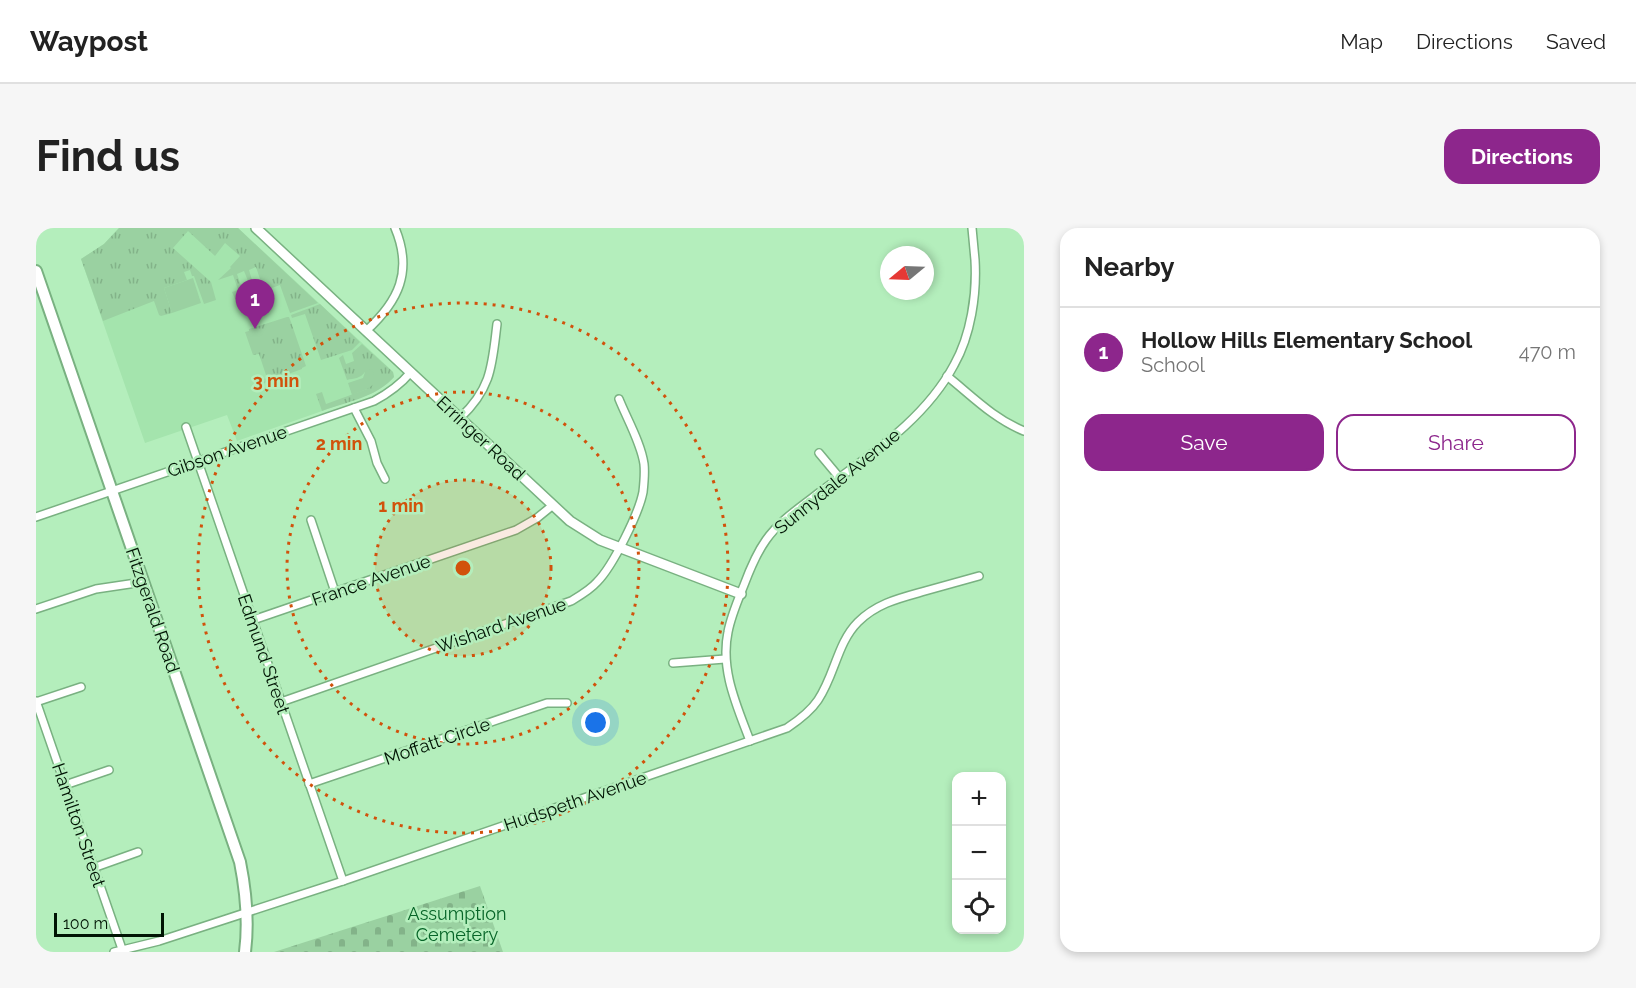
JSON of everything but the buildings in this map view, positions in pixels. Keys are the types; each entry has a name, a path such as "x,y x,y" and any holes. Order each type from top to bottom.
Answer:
{"main road":[{"name":"Fitzgerald Road","path":"36,272 240,862 247,913 245,952"}],"street":[{"name":"Erringer Road","path":"256,228 553,505 585,532 620,548 741,594"},
{"path":"366,331 383,316 401,280 403,260 400,240 395,228"},
{"name":"Sunnydale Avenue","path":"750,741 728,679 725,659 728,630 756,555 777,526 790,514 911,421 933,396 955,364 965,339 975,288 972,228"},
{"path":"460,418 477,400 488,380 497,324"},
{"name":"Gibson Avenue","path":"36,517 354,408 388,394 411,372"},
{"path":"947,376 1004,422 1024,431"},
{"name":"Wishard Avenue","path":"281,702 572,601 588,591 608,569 640,503 644,478 642,456 619,399"},
{"path":"354,408 371,441 377,463 385,479"},
{"name":"Edmund Street","path":"186,427 343,882"},
{"path":"819,453 839,477"},
{"name":"France Avenue","path":"253,620 516,530 537,518 553,505"},
{"path":"311,520 335,592"},
{"name":"Hudspeth Avenue","path":"114,952 159,941 343,882 787,728 811,710 824,691 847,636 870,611 892,600 979,576"},
{"path":"36,609 96,589 143,582"},
{"path":"674,663 725,659"},
{"path":"36,702 81,687"},
{"name":"Hamilton Street","path":"36,702 122,949"},
{"name":"Moffatt Circle","path":"309,784 547,704 567,703"},
{"path":"65,785 109,770"},
{"path":"93,868 138,852"}],"shaded area":[{"path":"119,228 238,228 387,366 393,372 394,377 373,393 237,441 227,415 145,443 81,259 104,244"}],"green space":[{"path":"119,228 238,228 318,303 290,313 280,285 258,293 255,284 261,282 256,267 249,270 256,293 247,296 244,288 250,286 244,271 237,274 245,297 235,299 232,292 238,290 233,275 218,280 240,256 225,243 215,256 188,231 173,248 211,282 216,300 204,304 190,270 184,272 187,280 164,288 172,313 159,315 154,301 103,321 81,259 104,244"},
{"path":"193,278 201,303 172,313 164,288"},
{"path":"320,304 360,342 352,350 321,360 305,314 292,318 291,315"},
{"path":"287,317 291,322 306,366 261,384 257,381 267,378 259,354 253,355 245,332"},
{"path":"362,344 393,372 394,377 370,394 322,411 316,394 322,392 326,404 367,389 365,372 359,377 347,380 339,358 343,355 346,364 354,361 352,353"},
{"path":"372,369 374,384 352,395 348,383 363,378 365,372"},
{"name":"Assumption Cemetery","path":"480,886 503,952 274,952"}],"place":[{"name":"Hollow Hills Elementary School","path":"255,329"}]}
